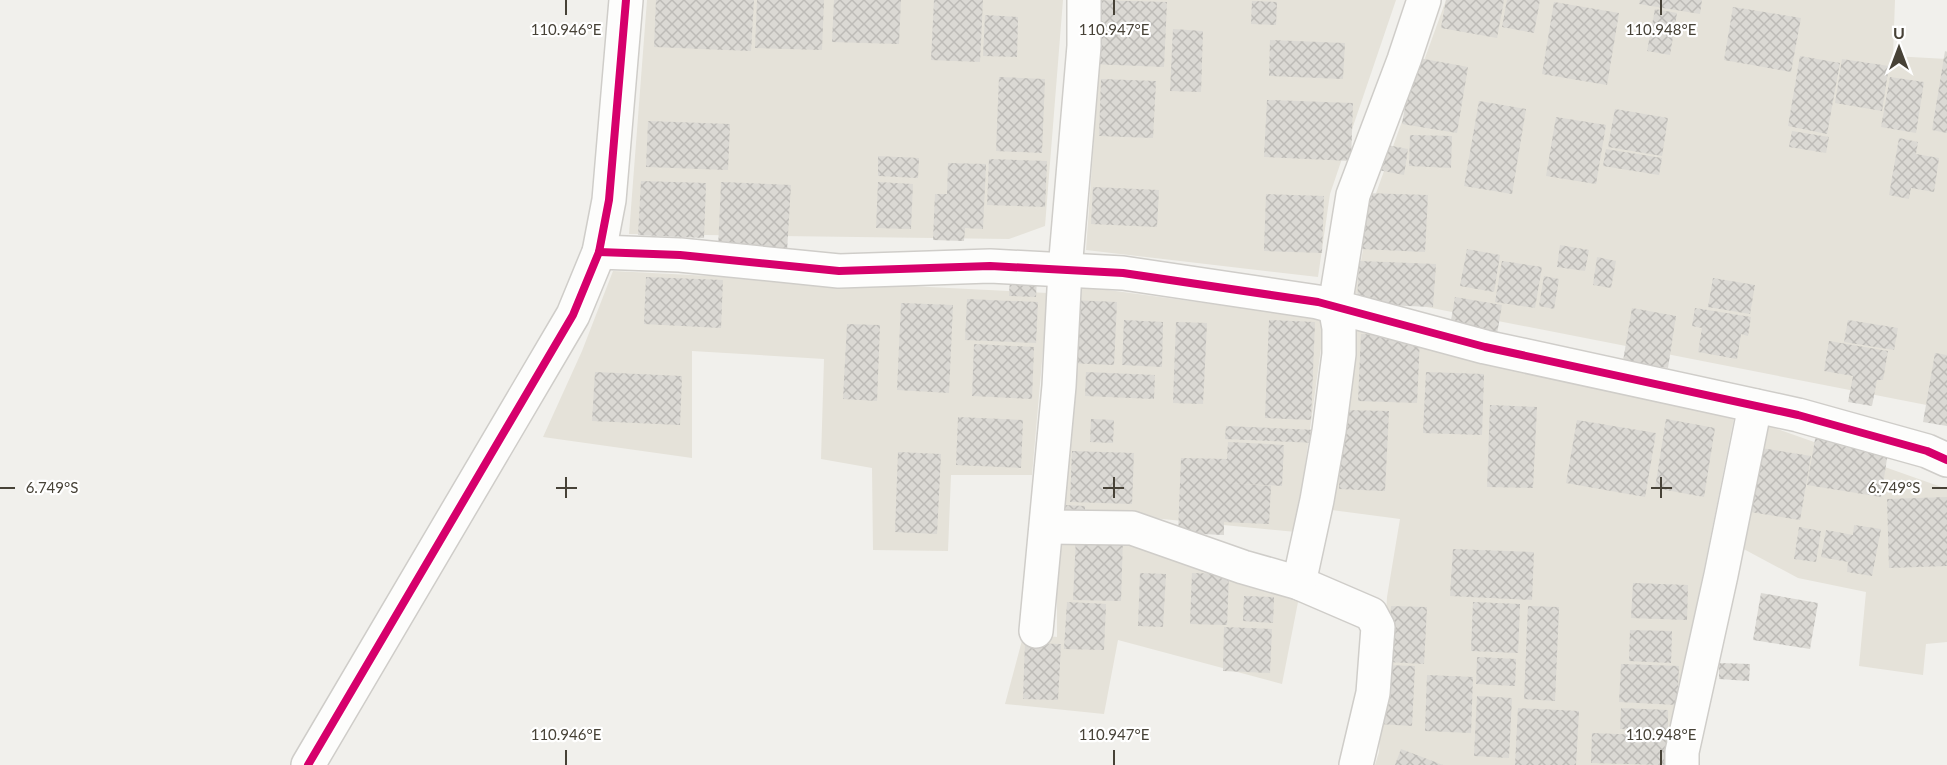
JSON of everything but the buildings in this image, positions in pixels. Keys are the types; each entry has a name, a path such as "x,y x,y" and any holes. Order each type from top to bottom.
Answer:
{"street":[{"path":"308,765 573,315 599,252 609,200 626,0"},
{"path":"1036,631 1059,386 1065,270 1084,46 1084,0"},
{"path":"1299,583 1329,431 1339,354 1339,328 1335,306 1353,195 1424,0"},
{"path":"599,252 680,255 839,271 990,266 1124,273 1318,302 1485,347 1798,415 1927,451 1947,460"},
{"path":"1682,765 1682,752 1755,406"},
{"path":"1047,527 1132,528 1243,567 1299,583 1371,614 1377,627 1373,693 1356,765"}],"shaded area":[{"path":"647,0 1063,0 1045,226 1009,239 629,234"},
{"path":"1101,0 1396,0 1330,194 1318,277 1086,250 1101,40"},
{"path":"1446,0 1895,0 1893,56 1947,59 1947,409 1355,293 1371,207"},
{"path":"613,271 1048,293 1032,475 951,475 948,551 873,550 872,468 821,459 824,359 692,351 692,458 543,437 582,351"},
{"path":"1078,286 1325,319 1296,532 1142,517 1057,514"},
{"path":"1350,325 1734,418 1665,765 1375,765 1379,752 1387,597 1400,519 1324,509"},
{"path":"1766,425 1947,489 1947,642 1926,644 1923,675 1859,666 1866,592 1798,578 1738,546"},
{"path":"1057,539 1134,542 1299,597 1282,684 1118,640 1104,714 1005,704 1024,633 1057,637"}],"cycle path":[{"path":"308,765 573,315 599,252 609,200 626,0"},
{"path":"599,252 680,255 839,271 990,266 1123,273 1318,302 1485,347 1798,415 1927,451 1947,460"}]}
